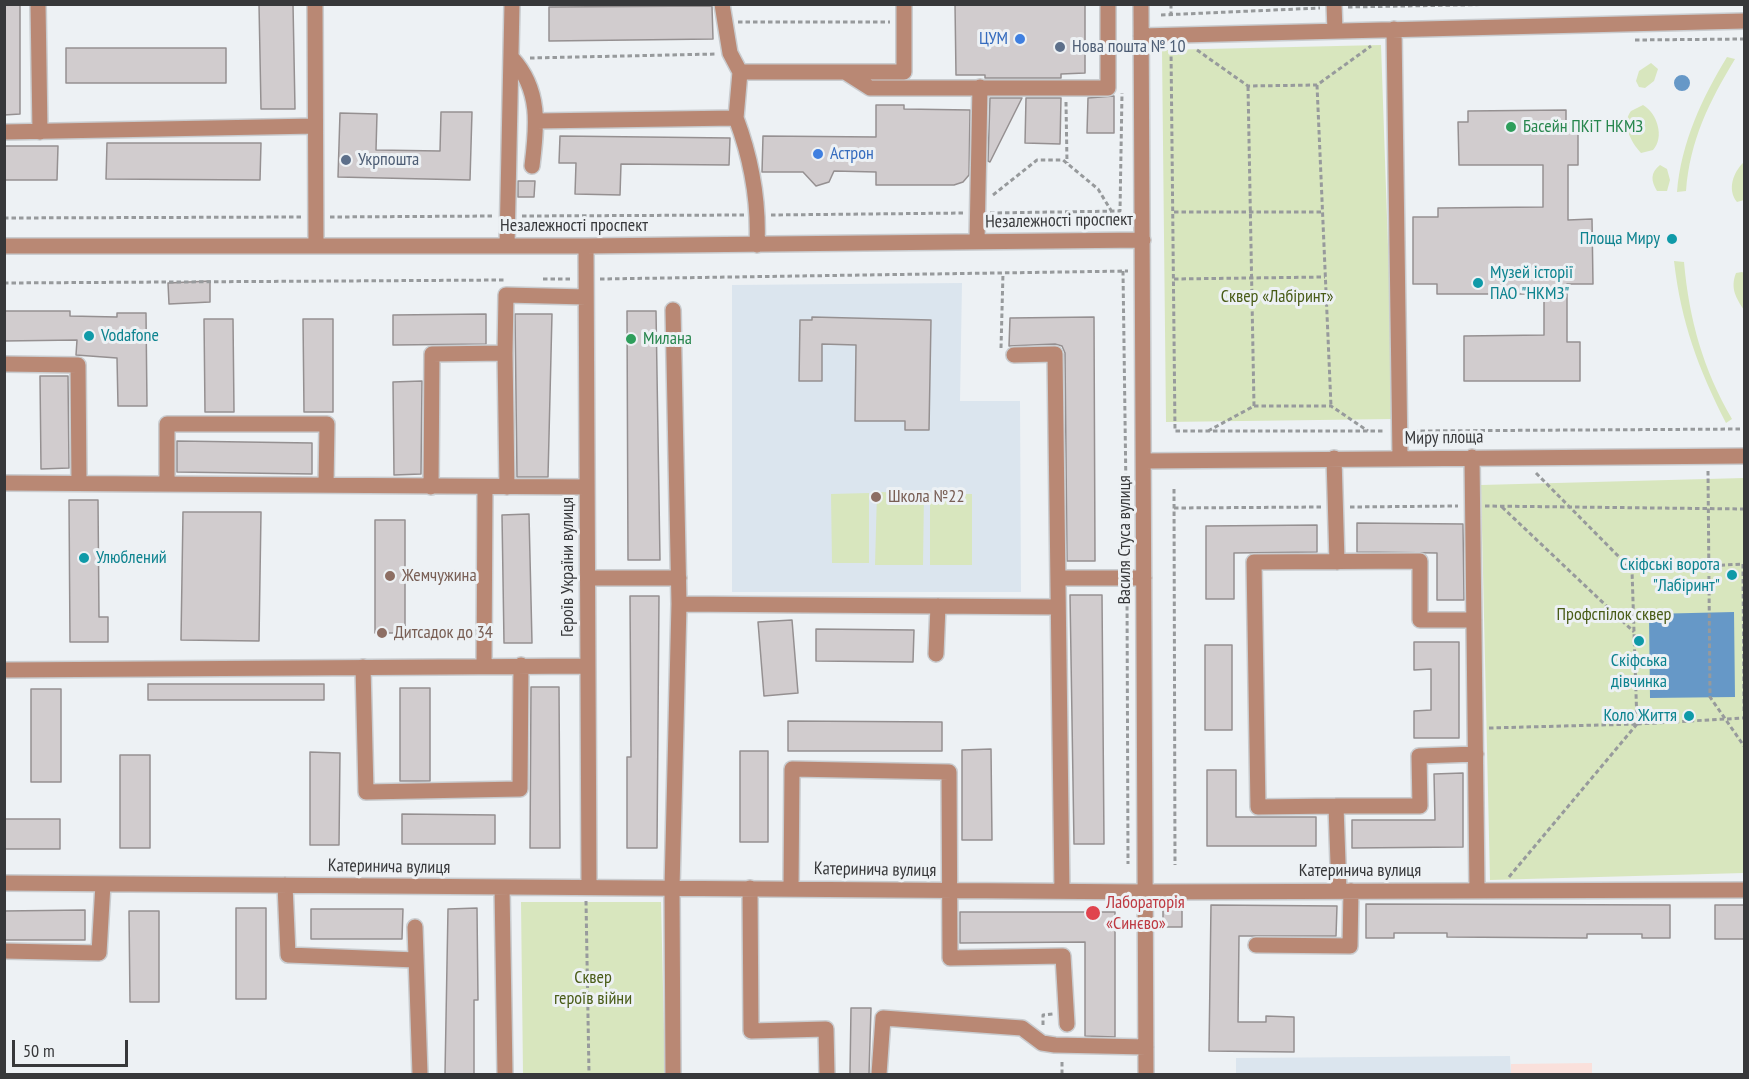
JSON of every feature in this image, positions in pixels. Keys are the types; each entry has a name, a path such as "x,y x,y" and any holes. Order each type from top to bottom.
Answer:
{"street":[{"path":"38,4 39,132"},
{"path":"315,4 316,246"},
{"path":"507,246 512,4"},
{"path":"722,4 730,53 740,72 736,118 745,142 758,215 757,244"},
{"path":"740,72 904,72 904,4"},
{"path":"844,72 870,88 1108,88 1108,4"},
{"name":"Василя Стуса вулиця","path":"1141,4 1146,1074"},
{"path":"1334,4 1335,31"},
{"path":"1141,36 1744,21"},
{"path":"1394,29 1400,458"},
{"path":"512,58 524,71 535,103 537,121 532,166"},
{"path":"977,242 980,87"},
{"path":"537,121 736,118"},
{"path":"4,132 315,126"},
{"name":"Незалежності проспект","path":"4,246 586,246 1143,240"},
{"name":"Героїв України вулиця","path":"586,246 587,887"},
{"path":"507,487 506,295 586,297"},
{"path":"673,310 679,578 672,888 674,1074"},
{"path":"431,486 432,354 505,353"},
{"path":"1014,355 1055,354 1062,891"},
{"path":"4,364 78,364 79,483"},
{"path":"167,484 167,424 327,424 326,485"},
{"name":"Миру площа","path":"1144,461 1708,454 1744,456"},
{"path":"1472,457 1477,891"},
{"path":"1334,458 1337,562"},
{"path":"4,483 587,488"},
{"path":"484,665 485,488"},
{"path":"1474,620 1420,620 1420,561 1254,562 1258,807 1420,806 1419,756 1476,754"},
{"path":"587,578 679,578"},
{"path":"1058,578 1144,578"},
{"path":"679,604 1058,607"},
{"path":"936,654 938,606"},
{"path":"363,667 366,792 520,789 520,665"},
{"path":"4,670 588,666"},
{"path":"791,889 792,769 949,772 950,958 1064,956 1067,1020"},
{"path":"1256,945 1350,946 1336,806"},
{"name":"Катеринича вулиця","path":"4,883 1145,892 1744,890"},
{"path":"4,951 99,953 103,884"},
{"path":"285,885 288,955 416,960"},
{"path":"502,887 505,1074"},
{"path":"750,888 752,1031 826,1029 827,1074"},
{"path":"415,927 420,1074"},
{"path":"879,1074 884,1018 1022,1028 1042,1043 1146,1047"}],"path":[{"path":"1171,4 1171,15"},
{"path":"723,21 904,22"},
{"path":"1716,39 1744,39"},
{"path":"1196,49 1248,86 1317,85 1371,46"},
{"path":"1171,49 1175,431 1744,429"},
{"path":"512,58 730,53"},
{"path":"1317,85 1331,406"},
{"path":"1248,86 1254,406"},
{"path":"1066,88 1067,163"},
{"path":"4,218 758,215 978,210 1120,212 1122,88"},
{"path":"978,210 1037,160 1063,160 1098,189 1112,212"},
{"path":"1174,212 1323,212"},
{"path":"538,279 1123,271"},
{"path":"1003,273 1001,355 1014,355"},
{"path":"1174,279 1325,277"},
{"path":"4,283 515,279"},
{"path":"1207,431 1254,406 1331,406 1369,431"},
{"path":"1708,454 1710,697 1744,746"},
{"path":"1498,891 1637,724 1632,570 1520,456"},
{"path":"1174,489 1175,865"},
{"path":"1501,506 1634,632"},
{"path":"1632,570 1744,563 1744,711"},
{"path":"1476,729 1744,718"},
{"path":"587,887 589,1074"},
{"path":"1042,1043 1043,1015 1067,1020"}],"shaded area":[{"name":"Школа №22","path":"962,283 960,401 1020,401 1021,592 732,592 732,285"},
{"path":"1510,1056 1511,1074 1236,1074 1236,1058"},
{"path":"1592,1063 1592,1074 1511,1074 1511,1064"}],"green space":[{"name":"Сквер «Лабіринт»","path":"1381,45 1394,419 1166,422 1162,50"},
{"path":"1727,57 1735,59 1709,106 1696,138 1686,191 1677,192 1683,156 1694,122 1709,88"},
{"path":"1651,63 1658,69 1654,81 1645,88 1639,87 1636,81 1639,71"},
{"path":"1643,105 1655,119 1659,132 1657,145 1653,150 1641,153 1628,133 1627,122 1631,111"},
{"path":"1744,162 1744,200 1737,202 1732,192 1733,181"},
{"path":"1660,165 1667,169 1670,180 1667,191 1657,191 1652,177"},
{"path":"1674,261 1684,262 1686,283 1699,343 1713,381 1732,419 1726,423 1692,344 1681,304"},
{"path":"1736,273 1744,273 1744,310 1736,297 1734,288"},
{"name":"Профспілок сквер","path":"1744,478 1744,873 1490,880 1481,485"},
{"path":"877,492 924,493 923,565 875,565"},
{"path":"869,493 869,563 832,563 831,494"},
{"path":"930,494 972,494 972,565 930,565"},
{"name":"Сквер героїв війни","path":"521,902 661,902 665,1074 523,1074"}],"water":[{"path":"1679,75 1685,75 1690,83 1688,89 1679,91 1674,86 1674,80"},
{"path":"1734,612 1735,697 1650,698 1649,614"}],"building":[{"path":"4,4 20,4 20,114 4,115"},
{"path":"259,4 293,4 295,109 261,109"},
{"name":"ЦУМ","path":"955,4 1085,4 1085,73 1061,74 1061,78 985,78 985,75 956,75"},
{"path":"712,6 713,39 549,41 549,7"},
{"path":"66,48 226,48 226,83 66,83"},
{"path":"1114,96 1114,133 1087,133 1088,98"},
{"path":"990,98 1022,98 990,162 988,161"},
{"path":"1026,98 1061,98 1060,144 1025,143"},
{"path":"876,105 904,105 904,109 970,110 969,175 963,182 954,185 876,185 876,172 834,171 829,182 816,186 803,172 762,172 763,136 876,137"},
{"path":"1566,110 1566,123 1578,123 1578,165 1568,165 1568,220 1592,219 1593,284 1567,284 1567,342 1580,342 1580,381 1464,381 1464,336 1544,335 1544,294 1437,294 1437,284 1413,284 1413,217 1438,217 1438,208 1543,207 1543,165 1459,165 1458,122 1468,122 1468,111"},
{"path":"441,112 472,112 470,180 338,177 340,113 377,114 376,150 440,151"},
{"path":"560,136 730,138 729,165 621,164 620,195 575,194 576,163 559,163"},
{"path":"107,143 261,143 260,180 106,179"},
{"path":"4,146 58,146 57,180 4,180"},
{"path":"518,181 535,181 534,197 518,197"},
{"path":"210,281 210,302 169,304 168,283"},
{"path":"4,311 70,311 70,316 117,317 117,313 146,313 147,406 118,406 117,358 76,355 77,340 4,341"},
{"path":"627,311 656,311 660,560 628,560"},
{"path":"486,314 486,344 393,345 393,315"},
{"path":"515,314 552,314 548,477 517,477"},
{"path":"812,317 931,320 929,430 905,430 905,421 855,421 856,345 822,344 822,381 799,381 800,320 812,320"},
{"path":"1094,317 1095,561 1067,561 1065,353 1062,346 1055,344 1009,346 1010,318"},
{"path":"204,319 233,319 234,412 205,412"},
{"path":"303,319 333,319 333,412 304,412"},
{"path":"40,376 68,376 69,468 41,469"},
{"path":"422,381 421,474 394,475 393,382"},
{"path":"177,441 312,443 312,474 177,472"},
{"name":"Улюблений","path":"69,500 98,500 99,617 108,617 108,642 70,642"},
{"path":"183,512 261,512 259,641 181,640"},
{"path":"529,514 532,643 504,643 502,515"},
{"name":"Жемчужина","path":"375,520 405,520 405,633 375,633"},
{"path":"1357,523 1463,524 1464,600 1437,600 1437,553 1357,552"},
{"path":"1317,525 1317,552 1234,553 1234,599 1206,599 1206,526"},
{"path":"1070,595 1102,595 1104,844 1074,844"},
{"path":"630,596 659,596 657,848 627,848 627,757 631,757"},
{"path":"792,620 798,693 764,696 758,622"},
{"path":"816,629 914,630 913,662 816,661"},
{"path":"1414,642 1459,642 1459,738 1414,738 1414,711 1431,710 1431,669 1414,670"},
{"path":"1205,645 1232,645 1232,730 1205,730"},
{"path":"148,684 324,684 324,700 148,700"},
{"path":"531,687 559,687 560,848 530,848"},
{"path":"400,688 430,688 430,781 400,781"},
{"path":"31,689 61,689 61,782 31,782"},
{"path":"788,721 942,722 942,751 788,751"},
{"path":"991,749 992,840 962,840 962,750"},
{"path":"740,751 768,751 768,842 740,842"},
{"path":"310,752 340,753 339,845 310,845"},
{"path":"120,755 150,755 150,848 120,848"},
{"path":"1207,770 1236,770 1236,817 1316,817 1316,846 1207,846"},
{"path":"1463,773 1463,847 1352,848 1352,820 1435,820 1434,774"},
{"path":"402,814 495,815 495,844 402,844"},
{"path":"4,819 60,819 60,849 4,849"},
{"path":"1366,904 1670,905 1670,938 1642,938 1642,934 1587,934 1587,938 1447,937 1447,933 1394,933 1394,938 1366,938"},
{"path":"1211,905 1337,906 1336,936 1239,936 1238,1022 1266,1022 1266,1016 1294,1017 1294,1052 1209,1051"},
{"path":"1715,905 1744,905 1744,939 1715,939"},
{"path":"1163,907 1182,907 1182,927 1163,927"},
{"path":"236,908 266,908 266,999 236,999"},
{"path":"477,908 478,1000 474,1000 474,1074 445,1074 448,909"},
{"path":"311,909 403,909 402,939 311,939"},
{"path":"85,910 85,940 4,940 4,911"},
{"path":"129,911 159,911 159,1002 130,1002"},
{"path":"960,912 1115,912 1115,1037 1085,1036 1085,942 960,943"},
{"path":"851,1008 871,1008 869,1074 850,1074"}],"place":[{"name":"ЦУМ","path":"1020,39"},
{"name":"Нова пошта № 10","path":"1060,47"},
{"name":"Басейн ПКіТ НКМЗ","path":"1511,127"},
{"name":"Астрон","path":"818,154"},
{"name":"Укрпошта","path":"346,160"},
{"name":"Площа Миру","path":"1672,239"},
{"name":"Музей історії ПАО \"НКМЗ\"","path":"1478,283"},
{"name":"Vodafone","path":"89,336"},
{"name":"Милана","path":"631,339"},
{"name":"Школа №22","path":"876,497"},
{"name":"Улюблений","path":"84,558"},
{"name":"Скіфські ворота \"Лабіринт\"","path":"1732,575"},
{"name":"Жемчужина","path":"390,576"},
{"name":"Дитсадок до 34","path":"382,633"},
{"name":"Скіфська дівчинка","path":"1639,641"},
{"name":"Коло Життя","path":"1689,716"},
{"name":"Лабораторія «Синєво»","path":"1093,913"}]}
